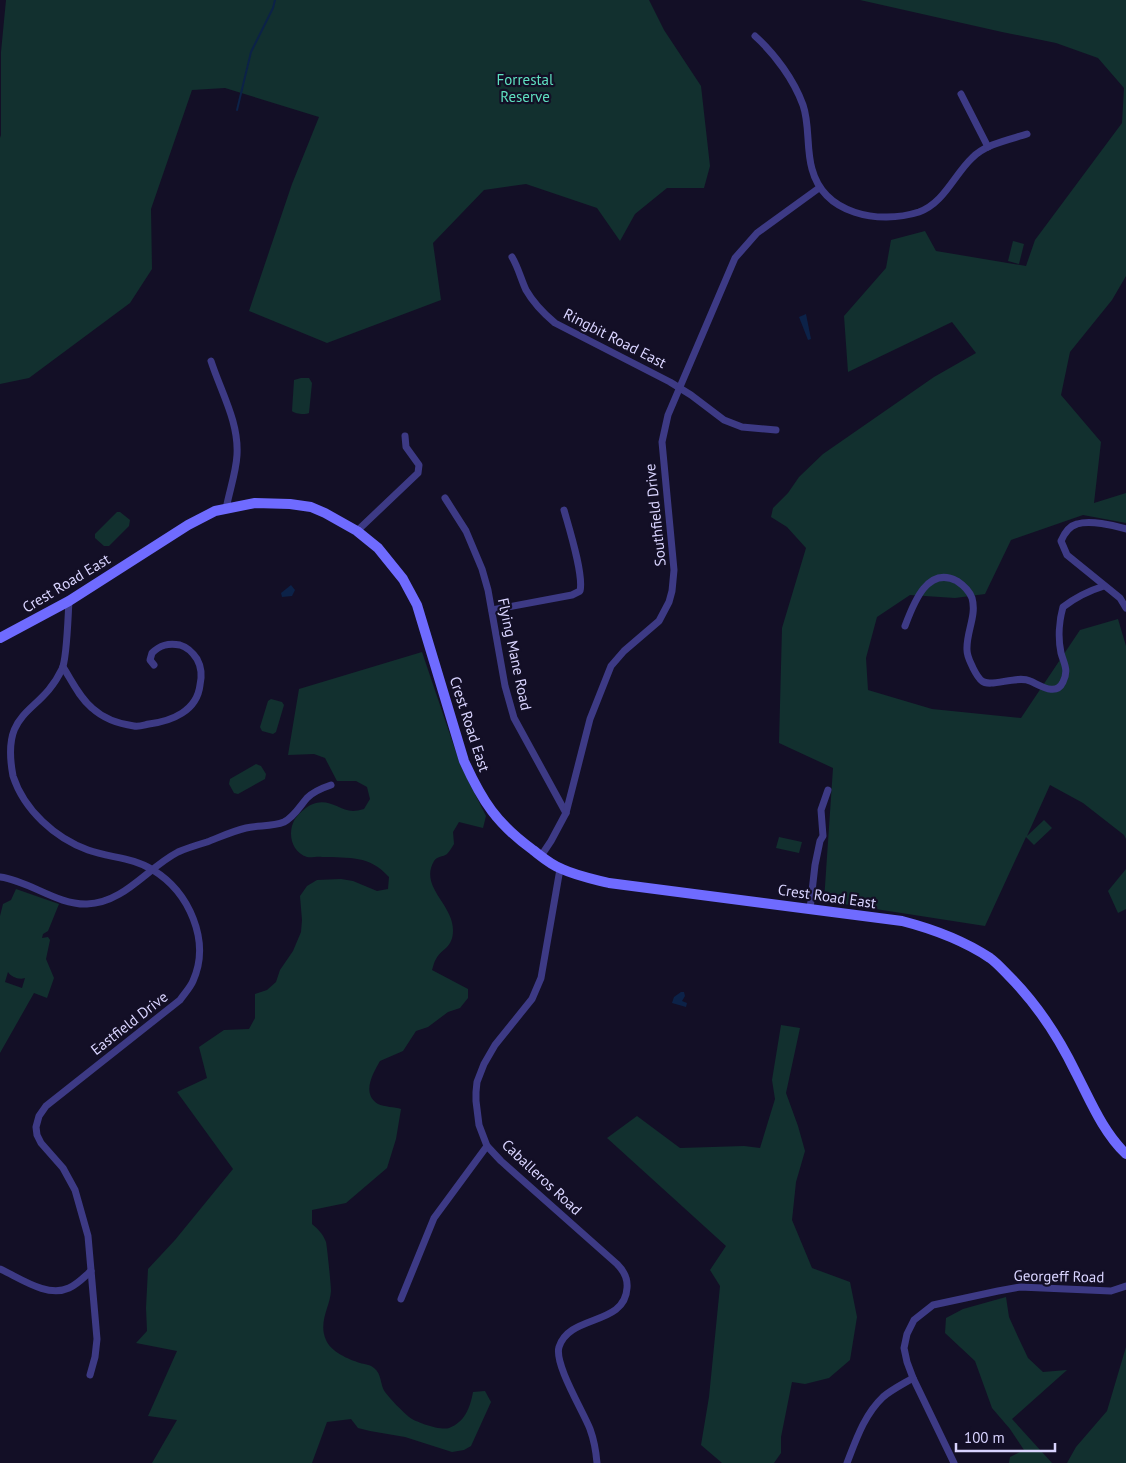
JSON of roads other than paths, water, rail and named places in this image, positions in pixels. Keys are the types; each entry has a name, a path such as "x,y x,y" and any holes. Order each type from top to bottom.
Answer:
{"street":[{"path":"755,36 764,44 791,80 802,103 808,132 811,166 819,188 827,198 847,210 881,216 907,215 924,210 936,201 971,159 988,147 1027,134"},
{"path":"961,94 988,147"},
{"name":"Southfield Drive","path":"541,856 566,813 588,727 611,666 624,651 659,620 669,602 672,591 674,559 662,442 666,422 679,388 735,258 757,232 819,188"},
{"name":"Ringbit Road East","path":"512,257 526,289 535,303 555,323 679,388 724,420 742,427 776,430"},
{"path":"211,361 226,398 237,439 237,456 226,509"},
{"path":"357,531 418,473 419,465 406,447 405,436"},
{"name":"Flying Mane Road","path":"445,498 466,531 486,583 505,686 514,718 566,813"},
{"name":"Crest Road East","path":"0,638 69,601 188,525 215,511 255,504 290,504 325,513 357,531 378,548 403,579 417,605 450,720 464,761 486,805 511,834 560,869 581,877 902,921 934,930 972,947 994,962 1036,1005 1066,1054 1102,1124 1111,1138 1126,1154"},
{"path":"492,610 572,595 580,591 581,585 577,560 564,510"},
{"path":"1126,529 1109,524 1077,524 1065,532 1061,541 1067,554 1120,598 1126,608"},
{"path":"905,626 915,600 923,588 933,580 944,577 954,580 964,586 971,596 973,617 967,651 981,680 985,683 1023,678 1047,689 1054,689 1062,684 1065,677 1066,664 1061,653 1060,634 1063,607 1086,592 1104,586"},
{"path":"69,601 64,667 80,695 92,709 110,720 136,726 164,722 183,714 194,701 200,689 202,676 200,665 193,653 182,646 169,644 159,647 152,653 150,660 154,665"},
{"name":"Eastfield Drive","path":"64,667 55,681 11,725 7,736 13,776 21,794 34,813 48,827 67,840 89,850 135,861 153,870 172,886 182,898 193,916 200,942 198,964 193,982 180,1000 46,1106 39,1116 36,1127 41,1143 64,1168 75,1190 88,1236 97,1339 90,1375"},
{"path":"0,877 21,881 73,903 97,903 123,892 178,852 246,828 285,822 309,796 331,785"},
{"path":"810,909 815,865 820,841 823,836 821,810 828,790"},
{"name":"Caballeros Road","path":"560,869 544,966 537,990 532,1000 489,1055 477,1082 476,1102 480,1125 487,1146 518,1178 617,1264 626,1275 627,1291 621,1305 615,1311 578,1327 568,1334 558,1349 562,1369 585,1417 594,1442 597,1463"},
{"path":"401,1299 434,1218 487,1146"},
{"path":"0,1269 38,1287 52,1290 69,1288 91,1271"},
{"name":"Georgeff Road","path":"954,1463 913,1378 904,1348 907,1334 914,1320 933,1305 1020,1287 1111,1291 1126,1286"},
{"path":"847,1463 860,1429 869,1414 883,1397 913,1378"}],"water":[{"path":"806,314 811,339 808,340 799,317"},
{"path":"291,585 295,590 292,596 282,597 281,593"},
{"path":"684,992 685,996 682,1001 687,1003 686,1007 672,1003 674,997"}],"waterway":[{"path":"237,110 251,52 273,8 275,0"}],"park label":[{"name":"Forrestal Reserve","path":"525,88"}]}
